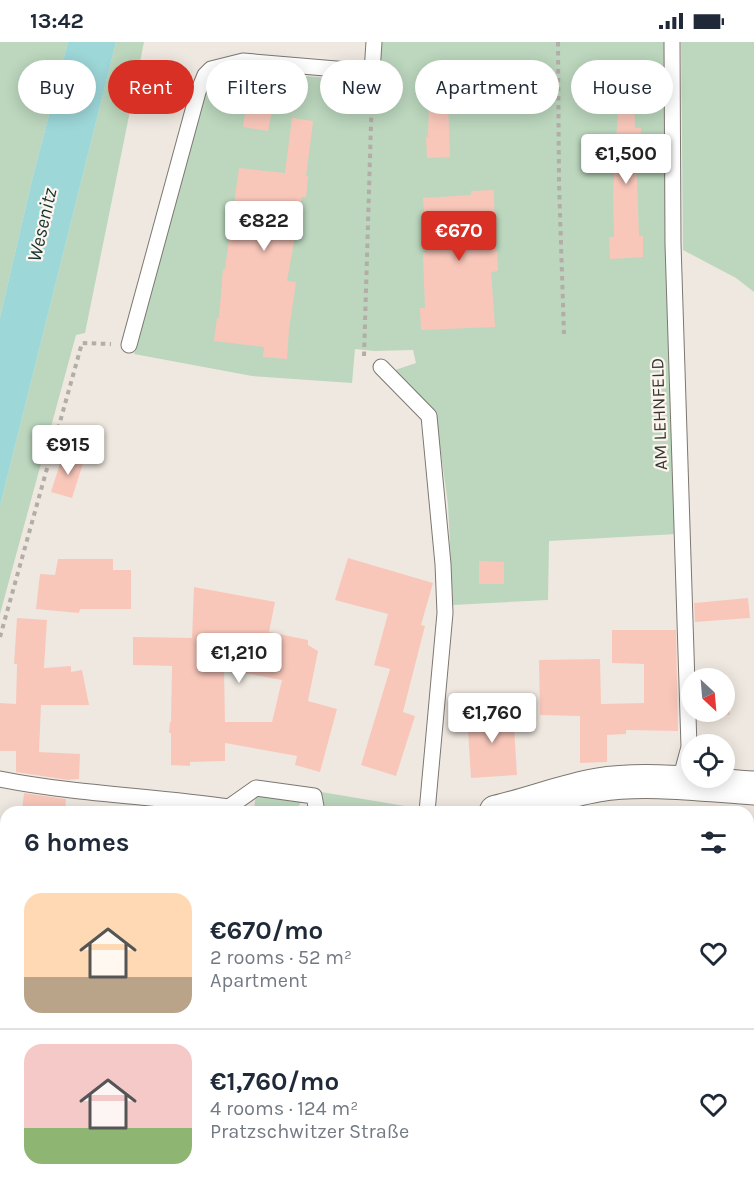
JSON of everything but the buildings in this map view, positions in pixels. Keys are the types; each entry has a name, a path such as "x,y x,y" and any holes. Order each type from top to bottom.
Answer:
{"street":[{"path":"518,806 558,793 600,784 636,782 754,788"}],"lane":[{"path":"373,60 374,42"},
{"name":"AM LEHNFELD","path":"672,42 673,244 689,747 679,784"},
{"path":"129,345 198,92 205,75 212,69 243,61 320,68"},
{"path":"381,367 429,416 443,564 445,613 428,806"},
{"path":"0,778 41,787 163,798 213,806"},
{"path":"235,806 256,788 314,796 316,806"},
{"path":"154,806 163,798"}],"path":[{"path":"558,42 559,183 564,334"},
{"path":"371,114 364,360 381,367"},
{"path":"0,637 82,343 129,345"}],"green space":[{"path":"0,42 68,42 63,60 18,60 18,114 49,114 0,318"},
{"path":"116,42 144,42 140,60 112,60"},
{"path":"381,42 664,42 664,60 571,60 571,114 665,114 666,240 677,534 549,541 548,600 453,605 448,504 435,411 395,370 416,363 413,350 355,349 352,383 252,376 134,354 206,92 206,114 308,114 308,76 320,77 320,114 403,114 403,60 380,60"},
{"path":"681,42 754,42 754,292 736,278 683,250"},
{"path":"108,74 108,114 129,114 85,333 76,335 0,614 0,506"},
{"path":"321,792 405,806 325,806"},
{"path":"256,794 301,802 299,806 254,806"}],"water":[{"name":"Wesenitz","path":"68,42 116,42 112,60 108,60 108,74 0,506 0,318 32,180 49,114 96,114 96,60 63,60"}]}
